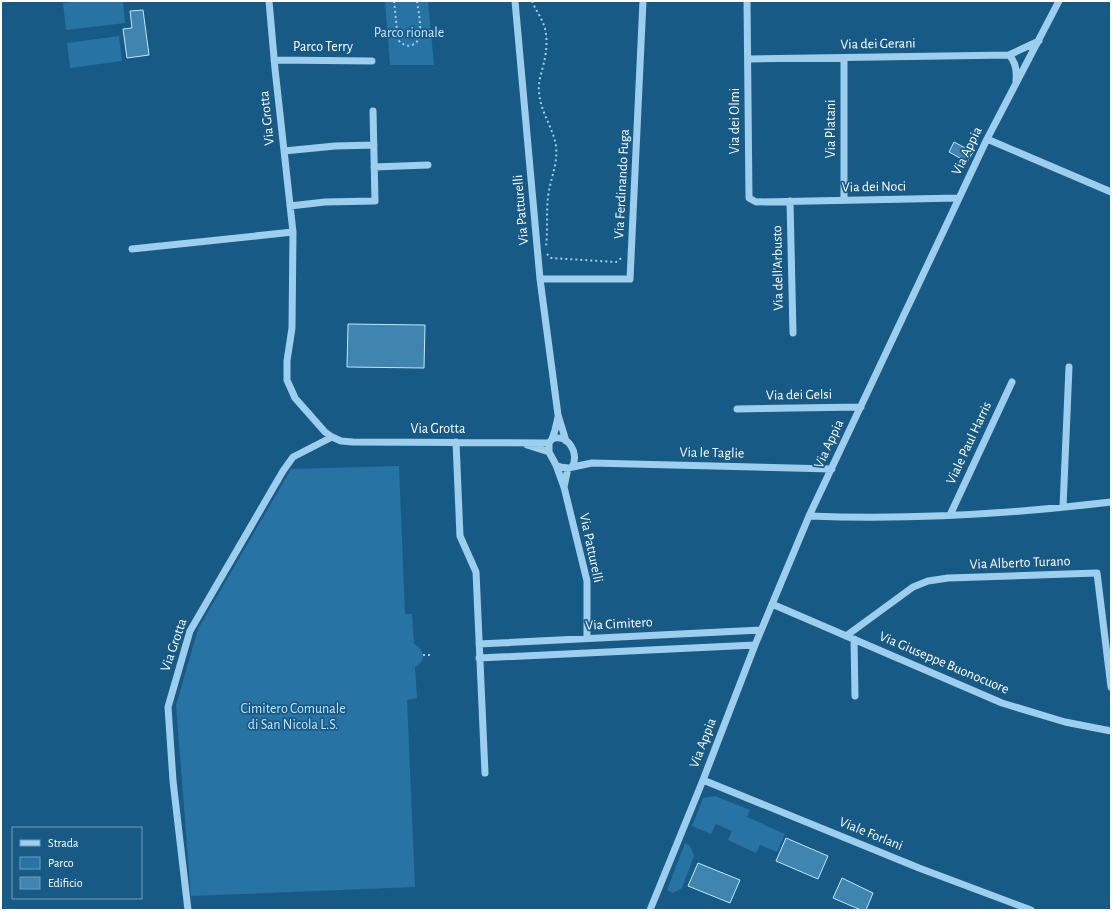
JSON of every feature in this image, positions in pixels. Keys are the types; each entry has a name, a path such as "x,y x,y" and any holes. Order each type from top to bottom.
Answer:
{"street":[{"name":"Via Grotta","path":"269,1 293,232 292,328 287,361 287,380 295,398 332,437 341,441 521,443 551,441"},
{"name":"Via Patturelli","path":"515,1 540,280 558,415 566,441 571,446 574,455 574,463 570,468 564,487"},
{"name":"Via Ferdinando Fuga","path":"540,280 630,279 643,1"},
{"name":"Via dei Olmi","path":"747,1 749,198 756,202 790,202"},
{"name":"Via Appia","path":"650,910 703,780 755,645 809,516 987,139 1059,1"},
{"name":"Via dei Gerani","path":"748,59 1009,55 1039,41"},
{"path":"1009,55 1016,66 1015,85"},
{"name":"Via Platani","path":"844,58 844,200"},
{"name":"Parco Terry","path":"274,60 372,61"},
{"path":"290,206 325,202 375,201 373,111"},
{"path":"987,139 1110,190"},
{"path":"284,151 336,146 374,145"},
{"path":"374,167 428,165"},
{"name":"Via dei Noci","path":"790,202 959,198"},
{"name":"Via dell'Arbusto","path":"790,202 793,333"},
{"path":"132,249 293,232"},
{"path":"1063,507 1069,367"},
{"name":"Viale Paul Harris","path":"950,514 1012,382"},
{"name":"Via dei Gelsi","path":"737,409 861,407"},
{"name":"Via Patturelli","path":"558,415 549,452 556,465 564,487 587,581 588,638"},
{"name":"Via Grotta","path":"188,910 173,781 168,706 190,631 279,477 293,457 332,437"},
{"path":"551,441 559,438 566,441"},
{"path":"456,442 460,536 476,572 485,772"},
{"name":"Via Grotta","path":"521,443 549,452"},
{"name":"Via le Taglie","path":"574,455 592,463"},
{"name":"Via le Taglie","path":"570,468 592,463 832,469"},
{"path":"556,465 570,468"},
{"path":"809,516 888,518 1063,507 1111,502"},
{"name":"Via Alberto Turano","path":"846,636 914,587 928,581 948,578 1097,573 1111,687"},
{"name":"Via Giuseppe Buonocuore","path":"772,604 1002,702 1065,722 1111,731"},
{"name":"Via Cimitero","path":"479,644 762,630"},
{"path":"854,639 855,696"},
{"name":"Via Cimitero","path":"479,658 755,645"},
{"name":"Viale Forlani","path":"703,780 920,868 1031,910"}],"path":[{"path":"394,1 398,40 408,46 414,45 417,42 420,33 417,1"},
{"path":"532,1 543,23 546,34 546,50 539,81 539,91 544,117 553,135 556,155 554,173 550,183 548,198 547,256 551,258 616,262 622,259 624,255"},
{"path":"423,655 430,654"}],"green space":[{"path":"77,1 123,1 125,23 66,30 63,3"},
{"name":"Parco rionale","path":"385,1 428,1 434,65 390,65"},
{"path":"119,36 122,61 70,68 67,43"},
{"name":"Cimitero Comunale di San Nicola L.S.","path":"399,466 405,614 412,614 414,644 418,646 423,655 421,662 415,667 417,698 407,700 415,887 191,896 176,705 198,629 291,469"},
{"path":"715,796 750,810 747,817 785,834 777,852 760,845 756,853 728,840 732,831 716,824 711,834 692,826 703,798"},
{"path":"685,843 690,846 694,856 682,888 673,893 667,890"}],"building":[{"path":"143,10 149,55 127,58 123,29 132,28 130,11"},
{"path":"954,142 973,152 967,162 949,152"},
{"path":"348,324 425,325 424,368 347,367"},
{"path":"786,838 828,856 818,879 776,861"},
{"path":"698,863 740,880 730,903 688,886"},
{"path":"842,878 873,893 866,910 861,910 833,898"}]}
